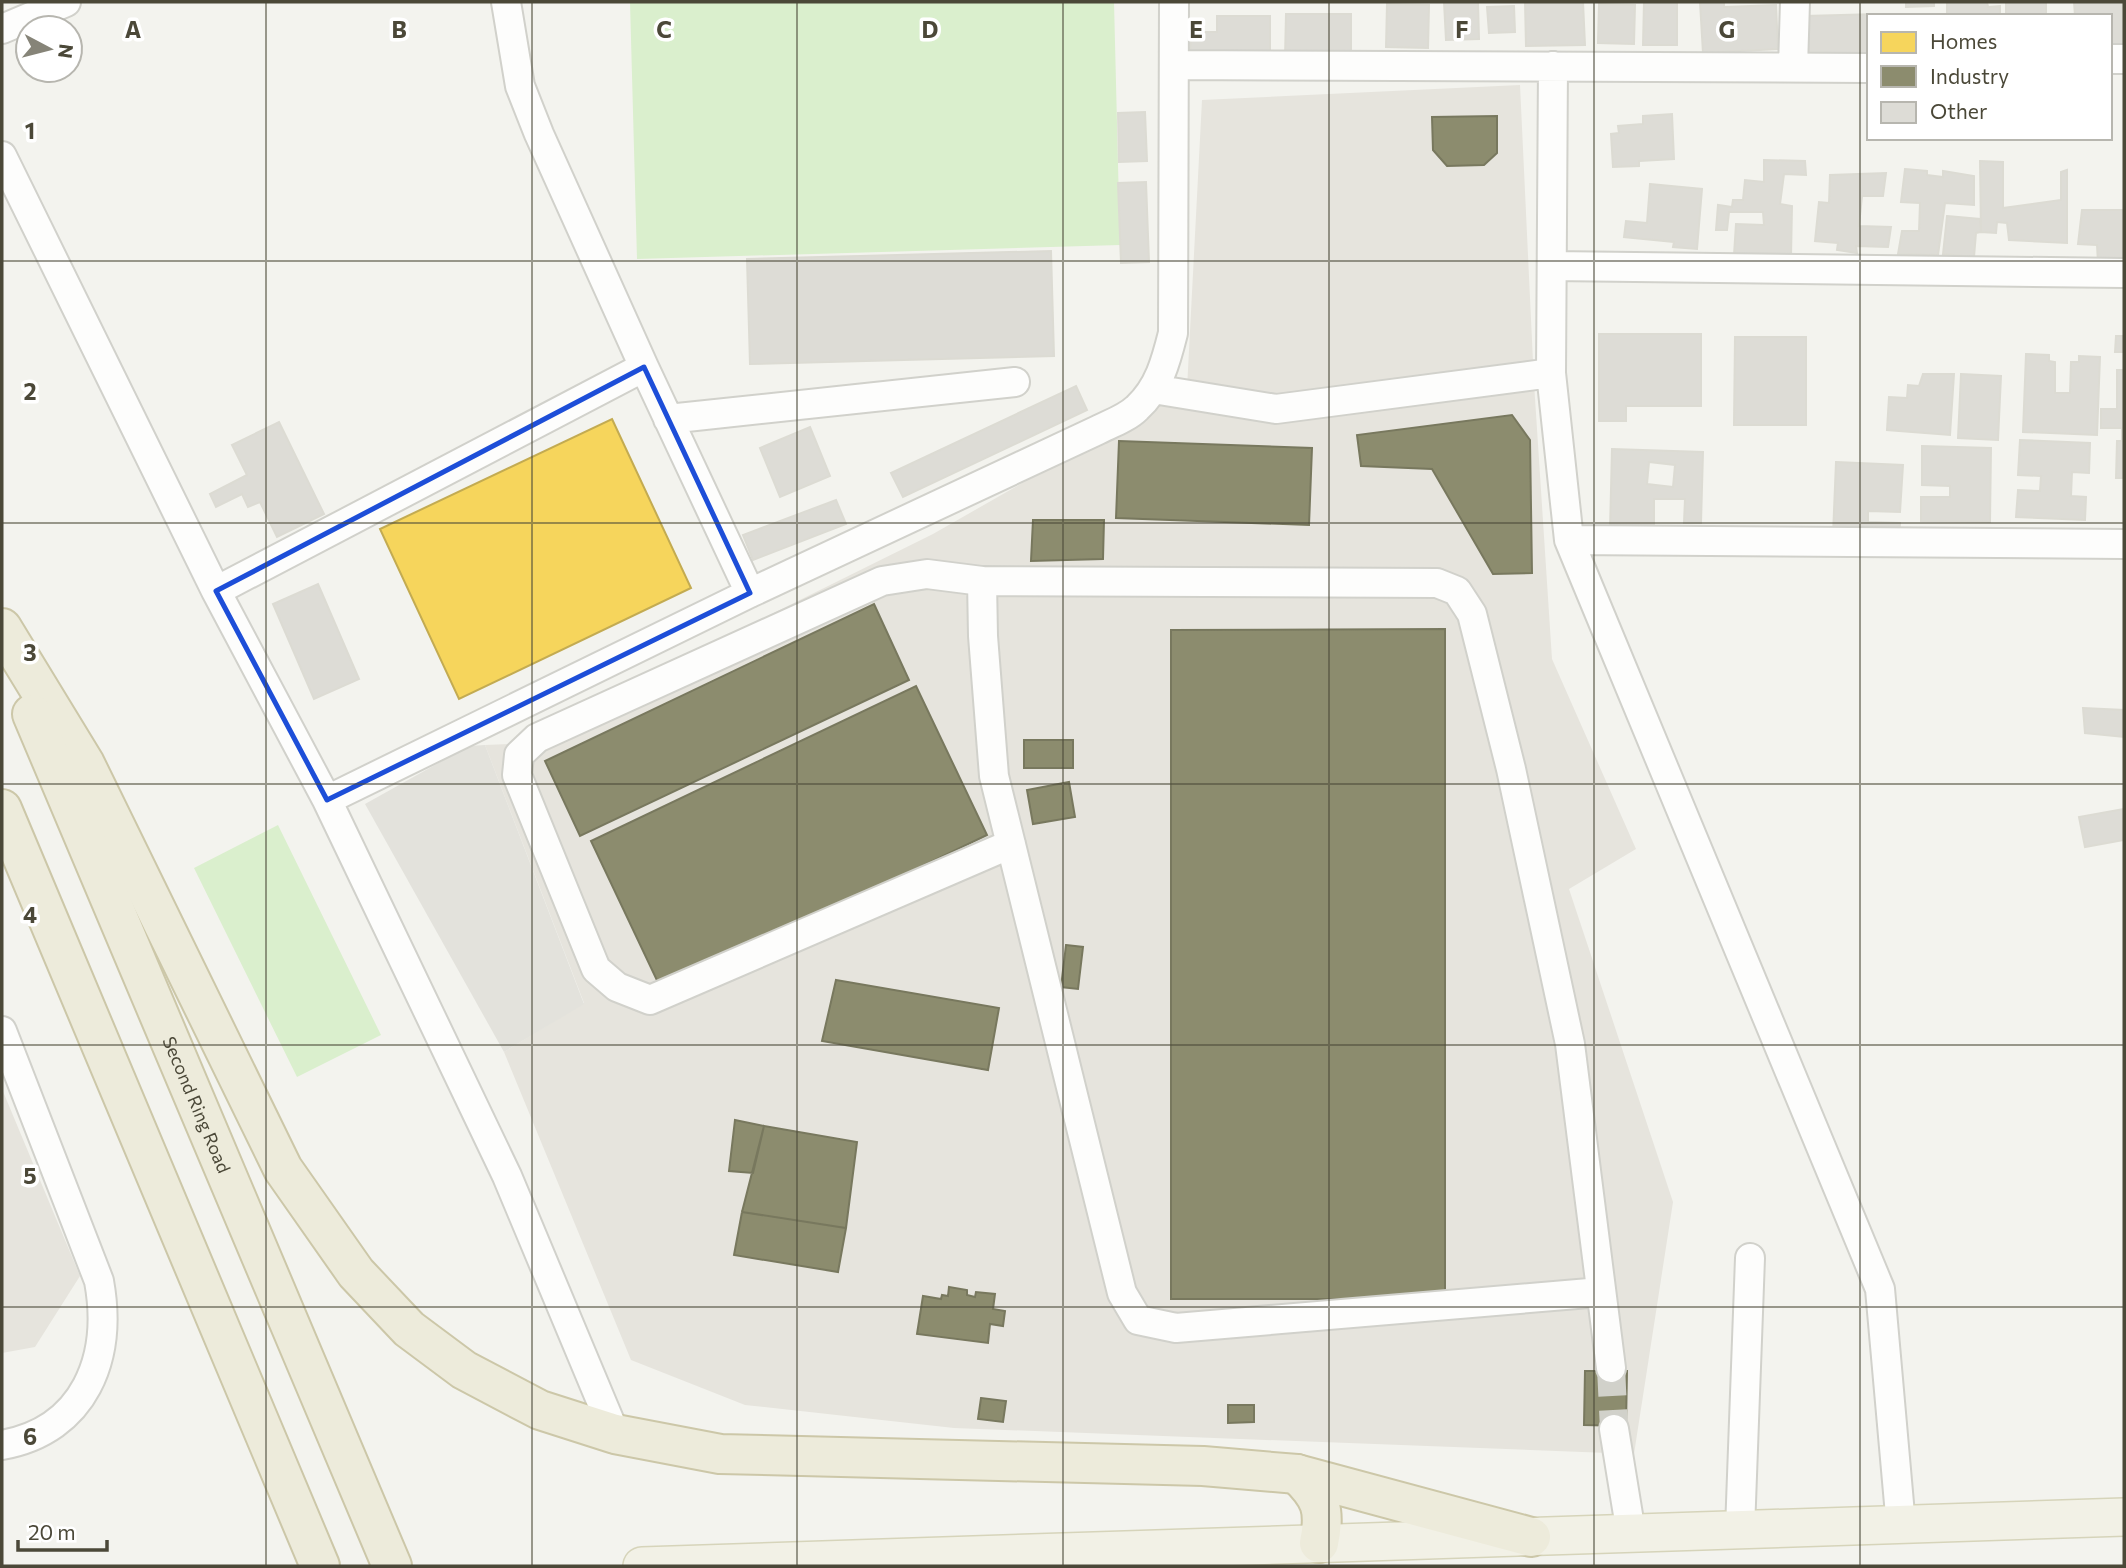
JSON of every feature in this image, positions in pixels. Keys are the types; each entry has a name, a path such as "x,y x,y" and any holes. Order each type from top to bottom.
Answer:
{"highway":[{"path":"2,628 85,764 283,1169 356,1273 409,1329 464,1370 540,1410 615,1434 720,1454 1203,1466 1297,1474 1531,1537"},
{"name":"Second Ring Road","path":"2,643 392,1566"},
{"path":"2,809 320,1566"},
{"path":"1297,1474 1312,1489 1322,1510 1323,1524 1319,1543"}],"main road":[{"path":"642,1566 2124,1517"}],"street":[{"path":"2,29 66,2"},
{"path":"506,2 515,60 525,98 539,134 750,593"},
{"path":"327,800 750,593 1136,410 1153,389 1165,365 1173,333 1174,2"},
{"path":"1793,67 1795,2"},
{"path":"1174,65 1867,68"},
{"path":"1553,66 1551,373 1569,540 1880,1289 1901,1526"},
{"path":"2,156 216,591 327,800 507,1176 615,1434"},
{"path":"1552,266 2124,274"},
{"path":"216,591 644,367"},
{"path":"1153,389 1276,409 1551,373"},
{"path":"668,419 1015,382"},
{"path":"1569,540 2124,544"},
{"path":"1011,844 650,1000 617,987 596,969 517,775 519,755 537,738 882,581 927,574 982,581 1437,583 1457,591 1472,614 1508,756 1570,1044 1611,1368"},
{"path":"982,581 982,636 995,776 1122,1293 1138,1320 1176,1328 1601,1292"},
{"path":"2,1031 99,1281 104,1322 95,1368 72,1409 57,1423 40,1433 23,1441 2,1445"},
{"path":"1740,1530 1750,1258"},
{"path":"1614,1429 1632,1533"}],"highlighted area":[{"path":"644,367 750,593 327,800 216,591"}],"shaded area":[{"path":"1520,85 1534,383 1552,659 1636,849 1569,889 1673,1202 1634,1454 954,1428 745,1405 631,1360 504,1052 584,1003 485,745 509,744 933,534 1187,389 1202,100"},
{"path":"485,745 584,1004 504,1052 365,804 469,746"},
{"path":"2,1089 80,1276 35,1347 2,1353"}],"green space":[{"path":"630,2 1114,2 1120,245 637,259"},
{"path":"278,825 381,1035 297,1077 194,868"}],"building: Homes":[{"path":"612,419 691,588 459,699 380,529"}],"building: Industry":[{"path":"1497,116 1497,153 1484,165 1447,166 1433,150 1432,117"},
{"path":"1512,415 1530,440 1532,573 1493,574 1432,469 1361,466 1357,435"},
{"path":"1119,441 1312,448 1309,525 1116,518"},
{"path":"1033,520 1104,520 1103,559 1031,561"},
{"path":"874,604 909,680 580,836 545,761"},
{"path":"1445,629 1445,1299 1171,1299 1171,630"},
{"path":"916,686 987,835 662,991 591,841"},
{"path":"1024,740 1073,740 1073,768 1024,768"},
{"path":"1069,782 1075,817 1033,824 1027,790"},
{"path":"1066,945 1083,947 1078,989 1061,987"},
{"path":"836,980 999,1008 988,1070 822,1041"},
{"path":"735,1120 764,1126 753,1173 729,1171"},
{"path":"764,1126 857,1142 846,1228 742,1212"},
{"path":"742,1212 846,1228 838,1272 734,1255"},
{"path":"949,1287 967,1290 967,1295 975,1297 976,1292 995,1294 993,1309 1005,1311 1003,1326 990,1324 988,1343 917,1334 923,1296 941,1299 942,1295 948,1296"},
{"path":"1585,1371 1627,1371 1626,1426 1584,1425"},
{"path":"981,1398 1006,1401 1003,1422 978,1419"},
{"path":"1228,1405 1254,1405 1254,1422 1228,1423"}],"building: Other":[{"path":"1444,2 1478,2 1479,39 1446,40"},
{"path":"1525,2 1583,2 1585,45 1526,46"},
{"path":"1644,2 1677,2 1677,45 1643,45"},
{"path":"1700,2 1724,2 1724,7 1776,5 1778,49 1703,53"},
{"path":"1906,2 1934,2 1934,6 1906,7"},
{"path":"1947,2 1987,2 1988,7 2000,6 2000,14 1947,14"},
{"path":"2006,2 2046,2 2046,14 2006,14"},
{"path":"2074,2 2122,2 2124,57 2112,58 2112,14 2075,14"},
{"path":"1387,4 1429,5 1428,48 1386,47"},
{"path":"1599,4 1635,5 1634,44 1598,43"},
{"path":"1514,6 1515,32 1489,33 1487,7"},
{"path":"1286,14 1351,14 1351,58 1285,58"},
{"path":"1867,14 1867,54 1806,55 1805,16"},
{"path":"1217,16 1270,16 1270,57 1190,55 1191,32 1217,32"},
{"path":"1145,112 1147,161 1119,162 1118,113"},
{"path":"1672,114 1674,159 1639,161 1639,166 1613,167 1611,134 1619,133 1618,126 1643,124 1643,116"},
{"path":"1764,160 1805,161 1806,175 1784,174 1780,204 1792,206 1791,257 1734,255 1736,224 1764,225 1763,212 1729,212 1727,230 1716,230 1718,205 1732,207 1733,200 1743,200 1745,180 1764,182"},
{"path":"1980,161 2003,162 2003,208 2061,200 2061,172 2067,170 2067,243 2009,240 2007,223 1997,222 1996,233 1981,232"},
{"path":"1905,169 1927,171 1927,175 1943,177 1943,171 1974,176 1974,205 1945,203 1938,255 1898,254 1902,231 1919,231 1920,203 1901,202"},
{"path":"1886,173 1883,196 1862,196 1859,226 1891,227 1888,247 1856,246 1857,253 1837,250 1838,243 1815,241 1819,202 1829,203 1830,175"},
{"path":"1146,182 1149,262 1121,263 1118,183"},
{"path":"1650,184 1702,189 1697,249 1673,247 1674,242 1624,237 1626,221 1647,223"},
{"path":"2082,210 2124,210 2124,264 2098,263 2097,245 2078,244"},
{"path":"1947,216 1980,219 1981,232 1976,233 1974,257 1943,254"},
{"path":"1051,251 1054,356 750,364 747,259"},
{"path":"1599,334 1701,334 1701,406 1626,406 1626,421 1599,421"},
{"path":"2116,336 2124,336 2124,352 2115,352"},
{"path":"1735,337 1806,337 1806,425 1734,425"},
{"path":"2026,354 2049,355 2049,361 2055,362 2055,393 2070,393 2071,362 2079,362 2079,356 2100,357 2097,435 2023,432"},
{"path":"2117,370 2124,370 2124,478 2116,478 2117,441 2122,441 2122,428 2101,428 2101,409 2117,409"},
{"path":"1923,374 1954,374 1950,435 1887,430 1889,397 1907,398 1908,385 1919,386"},
{"path":"1961,374 2001,376 1998,440 1958,438"},
{"path":"1076,386 1087,410 903,497 891,473"},
{"path":"279,422 324,514 277,537 260,502 248,507 242,494 216,507 210,494 247,475 232,445"},
{"path":"810,427 830,476 780,497 760,448"},
{"path":"2020,440 2090,443 2089,473 2072,472 2071,496 2086,497 2085,520 2016,517 2018,490 2040,491 2041,476 2018,475"},
{"path":"1922,446 1991,448 1990,522 1921,521 1921,497 1950,497 1950,486 1922,485"},
{"path":"1612,449 1703,452 1701,523 1684,523 1685,499 1654,499 1654,531 1610,530","holes":["1649,462 1675,465 1673,487 1647,484"]},
{"path":"1836,462 1903,465 1900,512 1868,511 1868,522 1900,523 1899,538 1833,535"},
{"path":"836,500 846,524 753,560 743,535"},
{"path":"318,584 359,679 314,699 273,604"},
{"path":"2083,708 2124,710 2124,737 2085,733"},
{"path":"2124,809 2124,840 2085,847 2079,817"}],"tunnel":[{"path":"1611,1368 1614,1429"}]}
